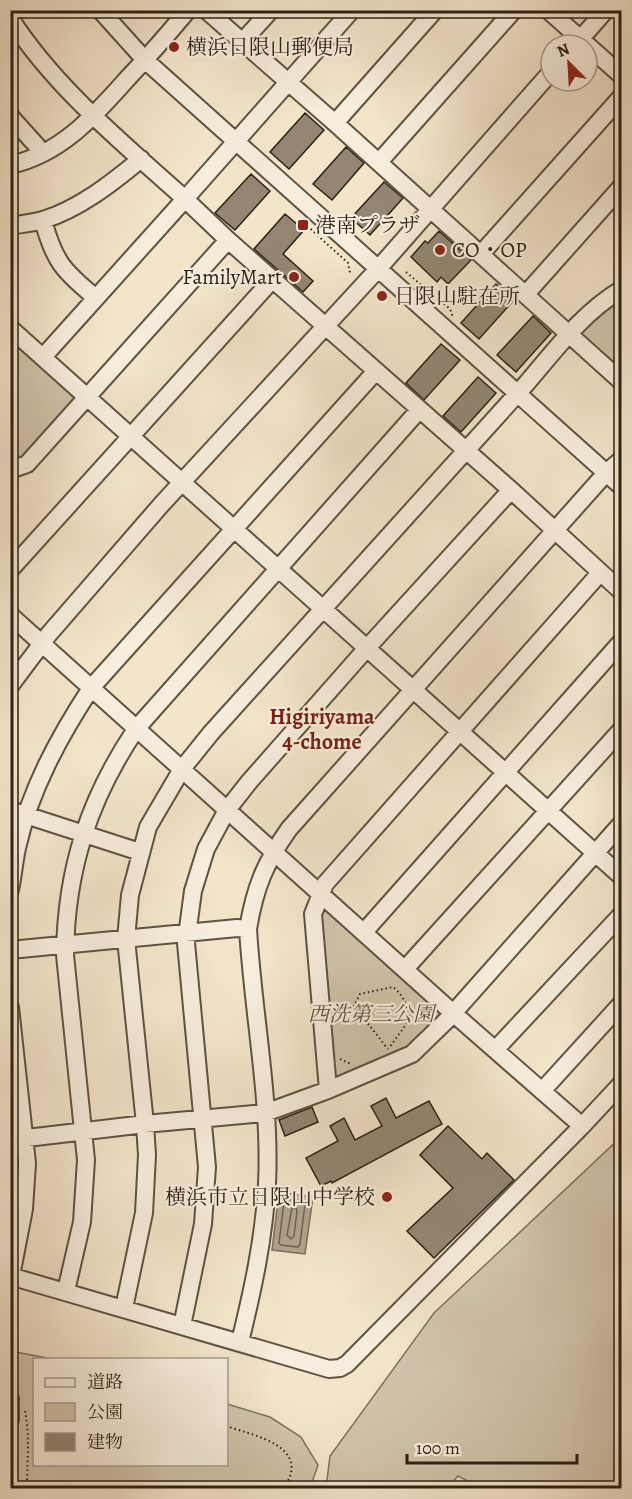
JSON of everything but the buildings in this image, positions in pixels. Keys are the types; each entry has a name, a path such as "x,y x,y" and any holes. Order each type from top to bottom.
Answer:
{"street":[{"path":"100,10 145,60 621,487"},
{"path":"10,165 41,154 79,131 188,10"},
{"path":"206,10 379,162 621,382"},
{"path":"242,42 271,10"},
{"path":"43,357 352,10"},
{"path":"334,123 435,10"},
{"path":"379,162 514,10"},
{"path":"548,10 570,33"},
{"path":"586,33 606,10"},
{"path":"10,18 43,63 94,116 272,280 511,490 621,592"},
{"path":"599,59 621,76"},
{"path":"10,686 41,644 182,482 378,269 539,86"},
{"path":"481,254 621,96"},
{"path":"10,116 37,146 41,154"},
{"path":"10,226 43,220 89,198 112,183 141,159"},
{"path":"526,294 621,186"},
{"path":"43,220 57,260 70,277 96,298"},
{"path":"10,452 13,469 27,465 228,240"},
{"path":"10,570 272,280"},
{"path":"124,1308 144,1213 147,1155 126,939 130,895 148,827 182,769 211,733 517,393 568,333 595,307 621,289"},
{"path":"10,328 621,877"},
{"path":"10,890 17,848 19,813 91,688 376,371"},
{"path":"66,1291 82,1222 86,1160 65,944 74,868 83,833 97,795 116,759 136,729 419,410"},
{"path":"240,1342 257,1274 264,1228 267,1182 265,1113 248,929 260,879 273,851 289,828 621,459"},
{"path":"182,1326 203,1224 207,1167 186,934 193,891 206,849 227,810 367,648 511,490"},
{"path":"328,1090 313,922 313,914 320,893 325,884 600,573"},
{"path":"10,615 582,1126"},
{"path":"364,932 621,640"},
{"path":"405,969 621,729"},
{"path":"19,813 140,852"},
{"path":"18,1139 265,1113 328,1090 412,1054 453,1013 621,823"},
{"path":"495,1050 621,914"},
{"path":"10,951 237,928 248,929"},
{"path":"542,1092 621,1003"},
{"path":"10,1007 18,1139 27,1163 24,1209 11,1276 329,1369 340,1368 347,1364 582,1126 621,1083"},
{"path":"10,1398 10,1420"}],"path":[{"path":"334,1021 354,1006 360,994 393,987 401,993 410,1019 388,1049 381,1054"},
{"path":"354,1006 388,1049"},
{"path":"339,1059 350,1064 360,1061"},
{"path":"228,1426 270,1441 285,1451 291,1458 292,1467 284,1488"},
{"path":"27,1488 26,1462 29,1432"}],"green space":[{"path":"621,296 621,376 580,339 579,332"},
{"path":"10,335 78,400 22,460 17,457 11,436"},
{"name":"西洗第三公園","path":"324,906 440,1014 406,1050 334,1080 319,914"},
{"path":"621,1137 622,1467 612,1488 481,1488 458,1476 448,1488 326,1488 330,1456 434,1313"},
{"path":"10,1351 48,1358 33,1358 33,1466 228,1466 228,1404 270,1417 301,1437 318,1465 310,1488 11,1488"}],"water":[{"path":"279,1192 313,1197 305,1254 272,1250"}],"place":[{"name":"横浜日限山郵便局","path":"174,47"},
{"name":"港南プラザ","path":"303,225"},
{"name":"CO・OP","path":"440,250"},
{"name":"FamilyMart","path":"294,277"},
{"name":"日限山駐在所","path":"382,296"},
{"name":"横浜市立日限山中学校","path":"387,1197"}],"district":[{"name":"Higiriyama 4-chome","path":"322,730"}]}
